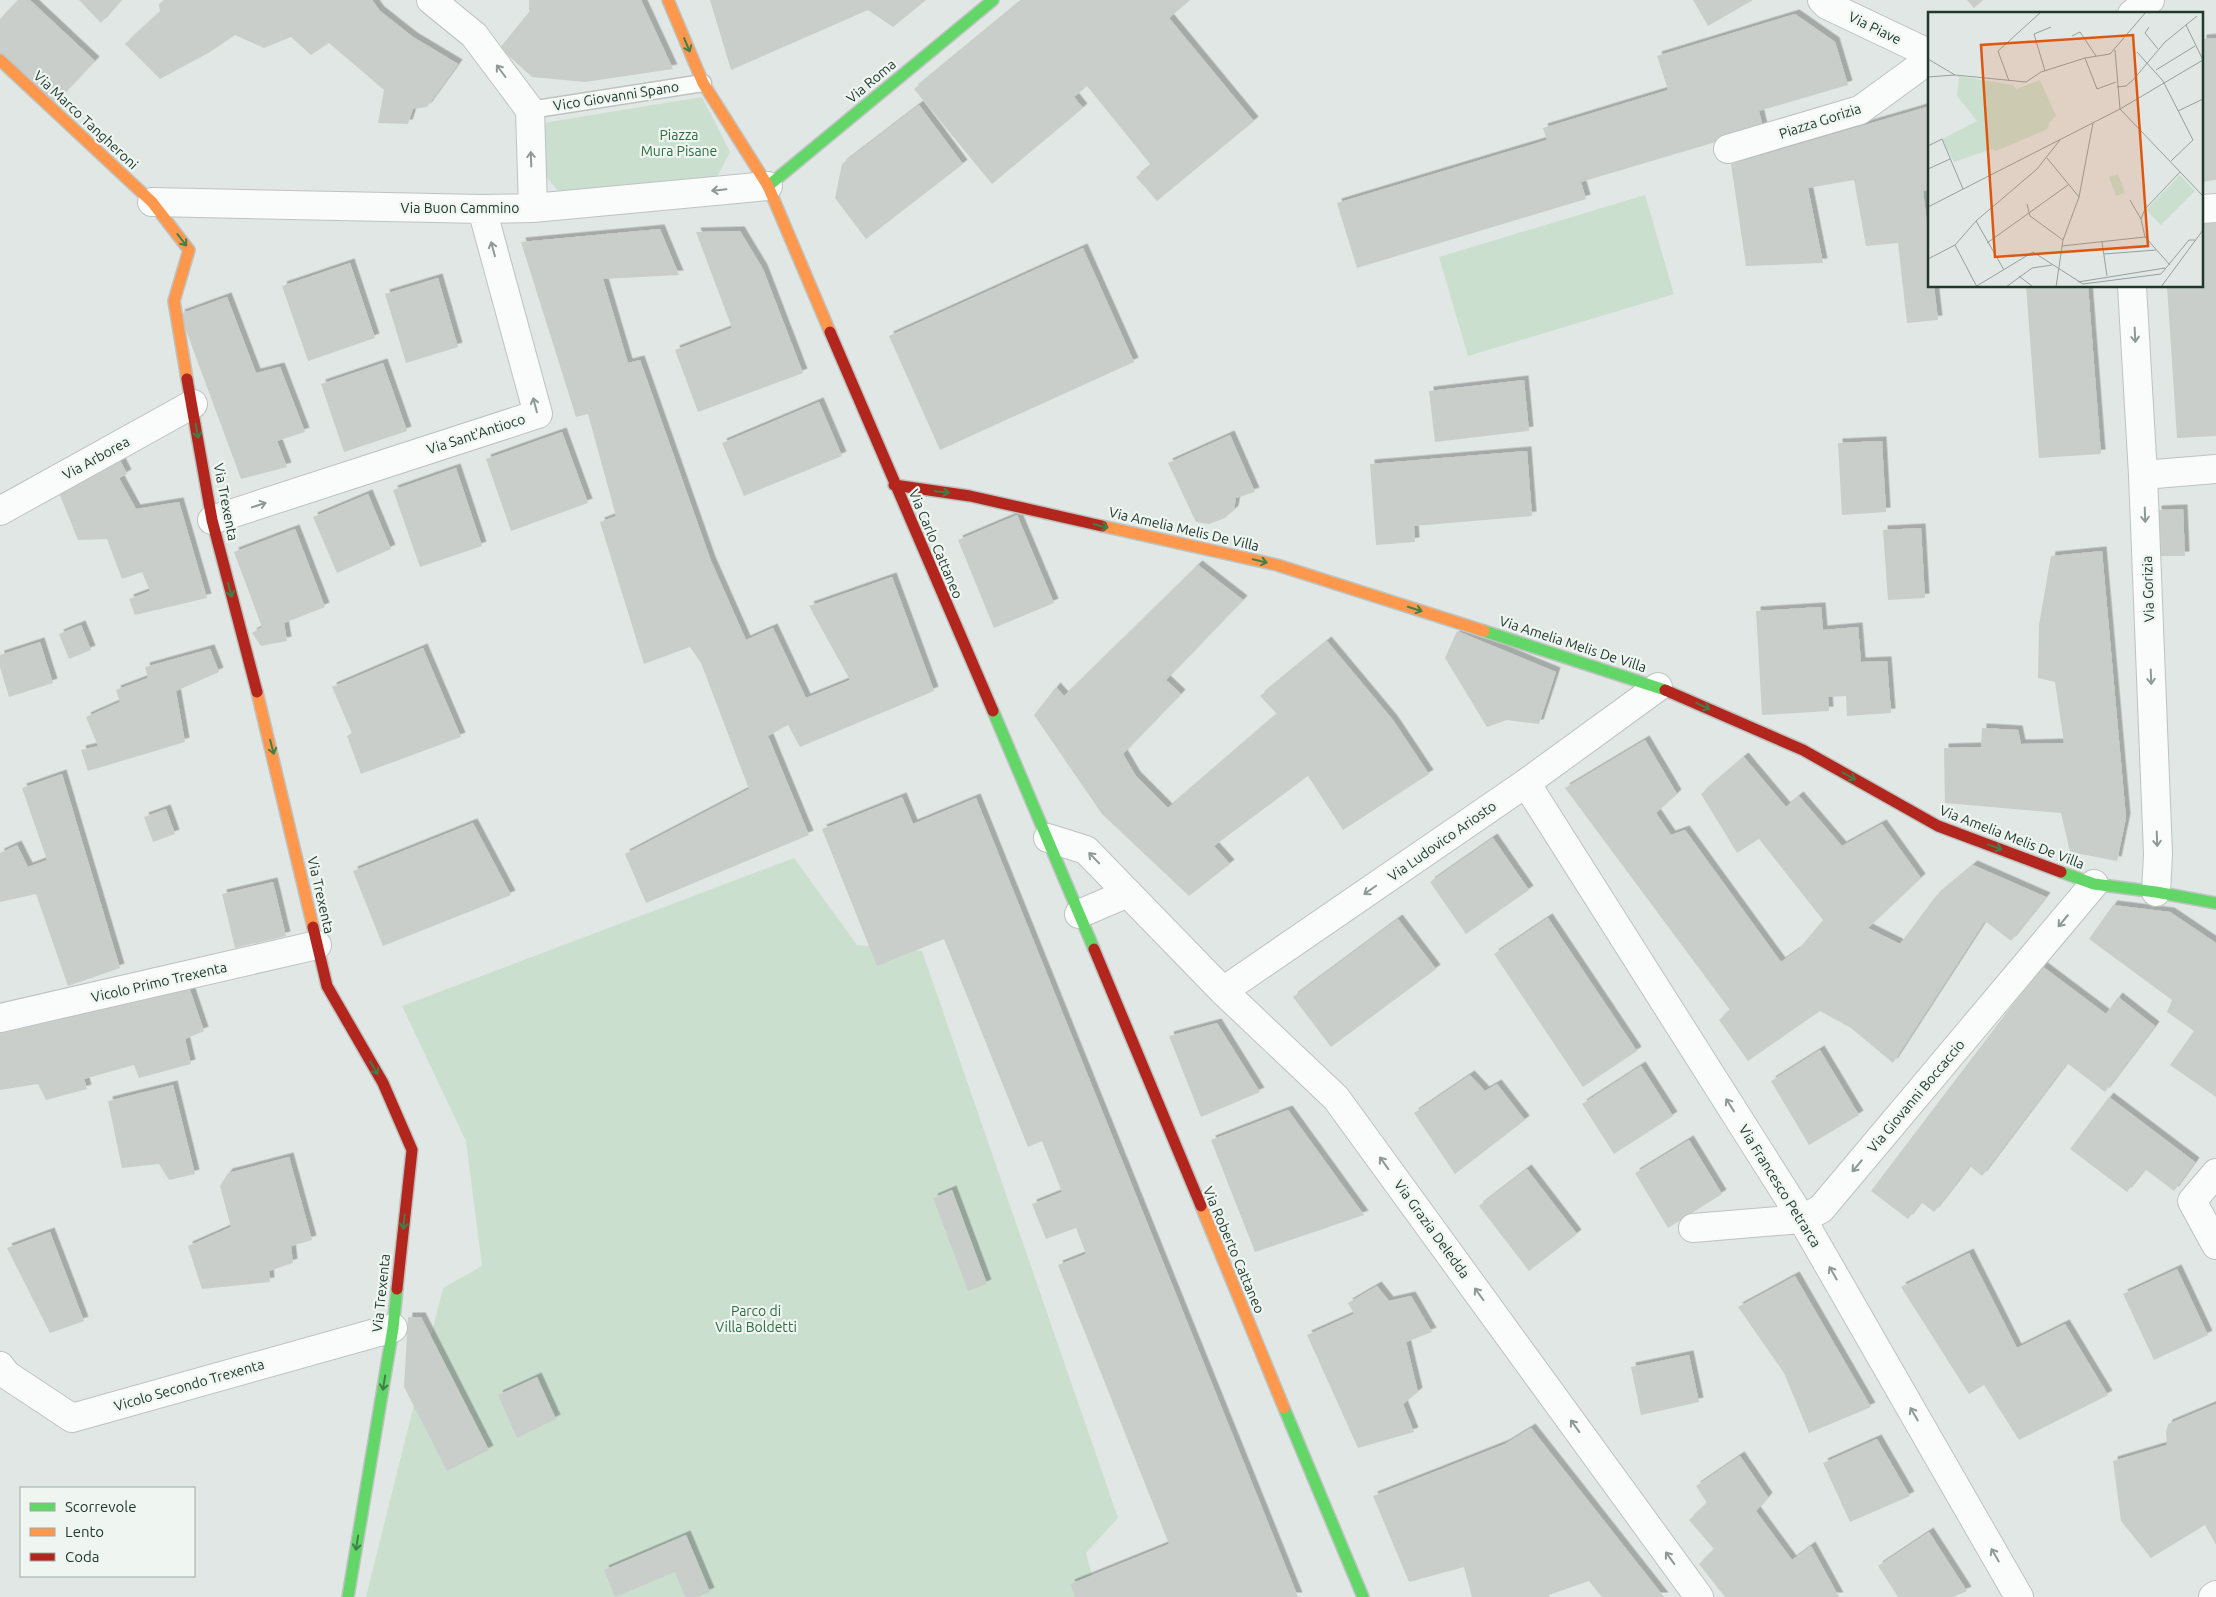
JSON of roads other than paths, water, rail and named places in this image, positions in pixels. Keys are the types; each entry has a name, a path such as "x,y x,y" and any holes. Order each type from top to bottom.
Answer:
{"street":[{"path":"432,0 474,35 530,110 533,208"},
{"name":"Via Carlo Cattaneo","path":"668,0 703,83 768,186 894,485 1048,838 1078,914"},
{"name":"Via Roma","path":"768,186 993,0"},
{"name":"Via Piave","path":"1822,0 1827,5 1928,53"},
{"path":"2135,12 2150,0"},
{"name":"Via Marco Tangheroni","path":"0,60 152,202"},
{"name":"Piazza Gorizia","path":"1728,149 1860,110 1928,60"},
{"name":"Via Buon Cammino","path":"152,202 482,209 533,208 768,186"},
{"name":"Via Trexenta","path":"152,202 190,250 174,301 212,520 275,762 327,986 383,1083 412,1150 393,1328 348,1597"},
{"name":"Via Sant'Antioco","path":"212,520 538,414 482,209"},
{"name":"Via Gorizia","path":"2132,288 2143,475 2158,854 2156,892"},
{"name":"Via Arborea","path":"0,511 193,404"},
{"path":"2143,475 2216,469"},
{"name":"Via Amelia Melis De Villa","path":"894,485 970,496 1277,565 1658,687 1803,750 1938,826 2094,884 2156,892 2216,903"},
{"name":"Via Ludovico Ariosto","path":"1223,991 1526,783 1658,687"},
{"name":"Via Francesco Petrarca","path":"1526,783 1802,1219 2019,1597"},
{"name":"Via Grazia Deledda","path":"1048,838 1086,850 1223,991 1336,1098 1699,1597"},
{"name":"Via Giovanni Boccaccio","path":"1693,1228 1802,1219 1821,1209 2094,884"},
{"path":"1078,914 1128,893"},
{"name":"Via Roberto Cattaneo","path":"1078,914 1363,1597"},
{"name":"Vicolo Primo Trexenta","path":"0,1018 317,946"},
{"path":"2216,1173 2192,1201 2216,1245"},
{"name":"Vicolo Secondo Trexenta","path":"0,1366 7,1375 72,1418 393,1328"}],"lane":[{"name":"Vico Giovanni Spano","path":"530,110 703,83"}],"park label":[{"name":"Piazza Mura Pisane","path":"679,144"},
{"name":"Parco di Villa Boldetti","path":"756,1319"}]}
